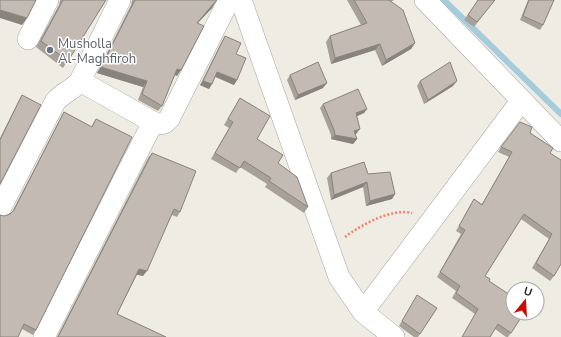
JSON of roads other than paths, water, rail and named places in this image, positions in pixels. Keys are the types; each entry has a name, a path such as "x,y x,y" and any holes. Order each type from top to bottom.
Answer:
{"street":[{"path":"28,40 48,0"},
{"path":"0,209 120,0"},
{"path":"44,337 148,131 160,124 166,123 169,119 229,0"},
{"path":"241,0 339,277 363,312 394,337"},
{"path":"425,0 561,141"},
{"path":"70,89 148,131"},
{"path":"363,312 521,101"}],"waterway":[{"path":"444,0 561,114"}],"place":[{"name":"Musholla Al-Maghfiroh","path":"50,50"}]}
